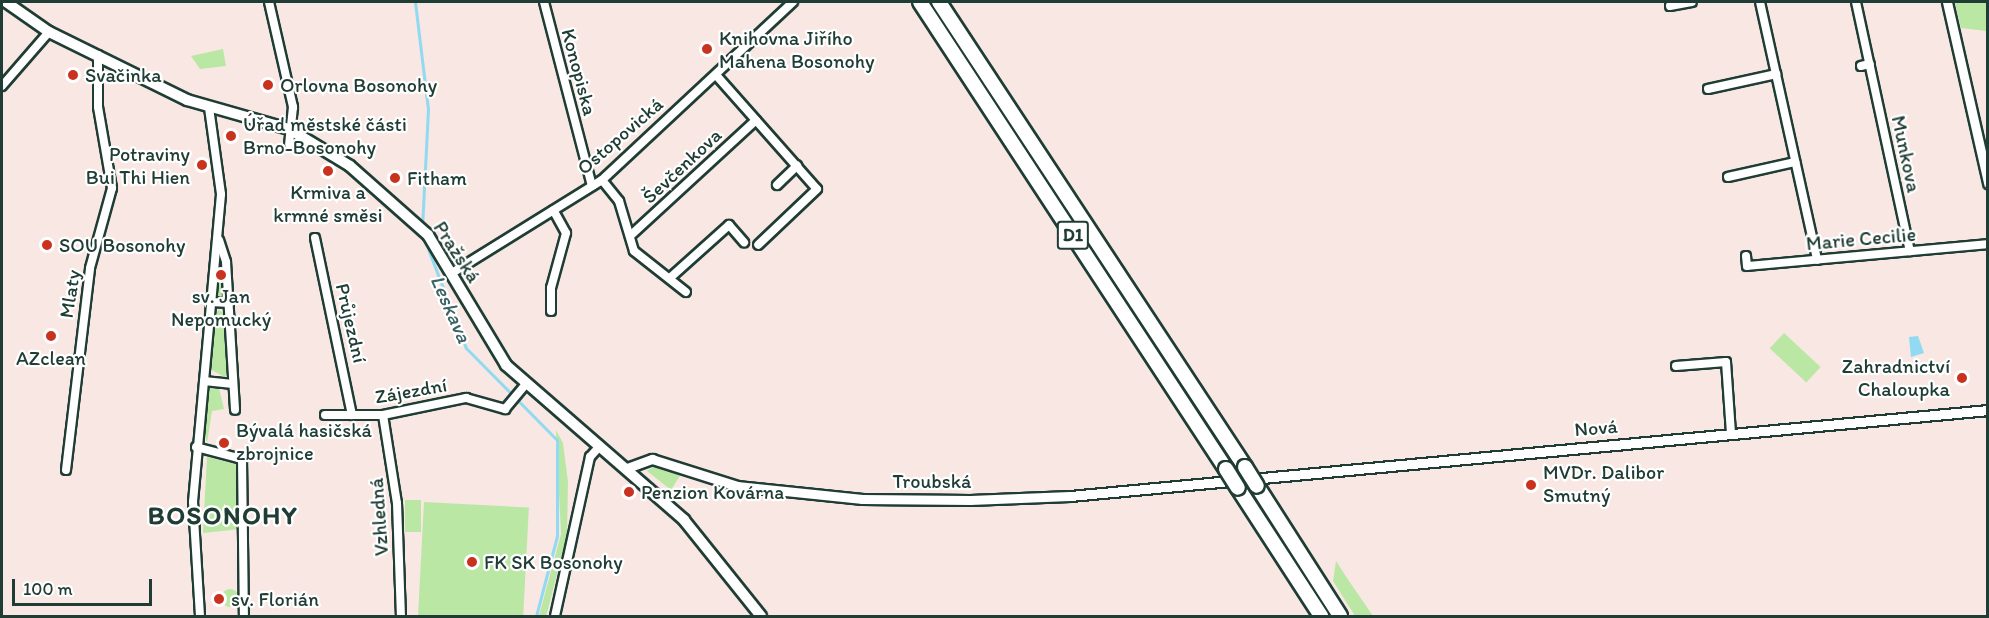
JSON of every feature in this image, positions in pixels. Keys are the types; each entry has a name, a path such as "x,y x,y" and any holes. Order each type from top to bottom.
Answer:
{"highway":[{"name":"D1","path":"920,2 1226,469 1257,486 1340,616"},
{"name":"D1","path":"939,2 1242,478 1321,616"}],"main road":[{"name":"Pražská","path":"6,2 49,32 209,108 290,129 350,166 408,213 428,235 452,273 490,344 522,389 627,468 705,542 761,616"}],"street":[{"path":"268,2 293,107 289,144"},
{"name":"Konopiska","path":"544,2 592,186"},
{"name":"Ostopovická","path":"452,273 602,180 793,2"},
{"path":"1670,6 1692,2"},
{"path":"1760,2 1816,260"},
{"name":"Munkova","path":"1856,2 1910,251"},
{"path":"1947,2 1988,183"},
{"path":"2,86 49,32"},
{"name":"Mlaty","path":"66,470 90,268 112,188 98,107 98,55"},
{"path":"1861,66 1870,64"},
{"path":"1708,89 1776,74"},
{"path":"716,75 817,189 758,244"},
{"path":"200,616 193,501 196,447 221,194 209,108"},
{"name":"Ševčenkova","path":"630,236 756,120"},
{"path":"1728,177 1795,162"},
{"path":"777,185 797,166"},
{"name":"Ševčenkova","path":"602,180 619,201 630,236 643,264 671,277 686,292"},
{"path":"551,311 551,288 566,233 553,210"},
{"path":"671,277 729,225 744,242"},
{"path":"218,236 229,303 235,410"},
{"name":"Průjezdní","path":"315,238 352,415"},
{"name":"Marie Cecilie","path":"1746,256 1747,266 1988,244"},
{"path":"211,302 229,303"},
{"path":"1676,366 1725,362 1731,433"},
{"path":"204,381 233,384"},
{"name":"Zájezdní","path":"325,415 383,415 466,398 505,409 522,389"},
{"name":"Nová","path":"1242,478 1988,410"},
{"name":"Vzhledná","path":"383,415 393,478 400,616"},
{"path":"555,616 590,457 600,446"},
{"path":"196,447 242,459 244,616"},
{"name":"Troubská","path":"627,468 641,459 652,459 736,486 862,499 1070,496 1242,478"}],"green space":[{"path":"1955,2 1987,2 1987,31 1961,28"},
{"path":"223,49 226,66 200,69 191,56"},
{"path":"219,270 224,275 223,298 217,296"},
{"path":"219,310 226,315 232,369 225,377 208,368 213,315"},
{"path":"1784,333 1821,367 1806,382 1770,348"},
{"path":"209,385 219,388 224,409 212,411 207,443 203,430"},
{"path":"556,430 563,443 568,482 567,535 546,616 539,616 561,534"},
{"path":"207,457 238,465 241,529 203,533"},
{"path":"653,467 681,474 671,490 647,471"},
{"path":"405,500 421,500 421,532 405,532"},
{"name":"FK SK Bosonohy","path":"424,502 529,507 523,616 418,616"},
{"path":"1336,561 1373,616 1355,616 1333,581"},
{"path":"230,589 236,592 239,598 236,604 230,607 224,604 221,598 224,592"}],"water":[{"path":"1918,336 1924,353 1911,357 1909,337"}],"waterway":[{"name":"Leskava","path":"415,2 428,109 422,227"},
{"name":"Leskava","path":"422,233 466,348 557,440 557,536 536,616"}],"place":[{"name":"Knihovna Jiřího Mahena Bosonohy","path":"707,49"},
{"name":"Svačinka","path":"73,75"},
{"name":"Orlovna Bosonohy","path":"268,85"},
{"name":"Úřad městské části Brno-Bosonohy","path":"231,136"},
{"name":"Potraviny Bui Thi Hien","path":"202,165"},
{"name":"Krmiva a krmné směsi","path":"328,171"},
{"name":"Fitham","path":"395,178"},
{"name":"SOU Bosonohy","path":"47,245"},
{"name":"sv. Jan Nepomucký","path":"221,275"},
{"name":"AZclean","path":"51,336"},
{"name":"Zahradnictví Chaloupka","path":"1962,378"},
{"name":"Bývalá hasičská zbrojnice","path":"224,443"},
{"name":"MVDr. Dalibor Smutný","path":"1531,485"},
{"name":"Penzion Kovárna","path":"629,492"},
{"name":"FK SK Bosonohy","path":"472,562"},
{"name":"sv. Florián","path":"219,599"}],"district":[{"name":"BOSONOHY","path":"223,516"}]}
